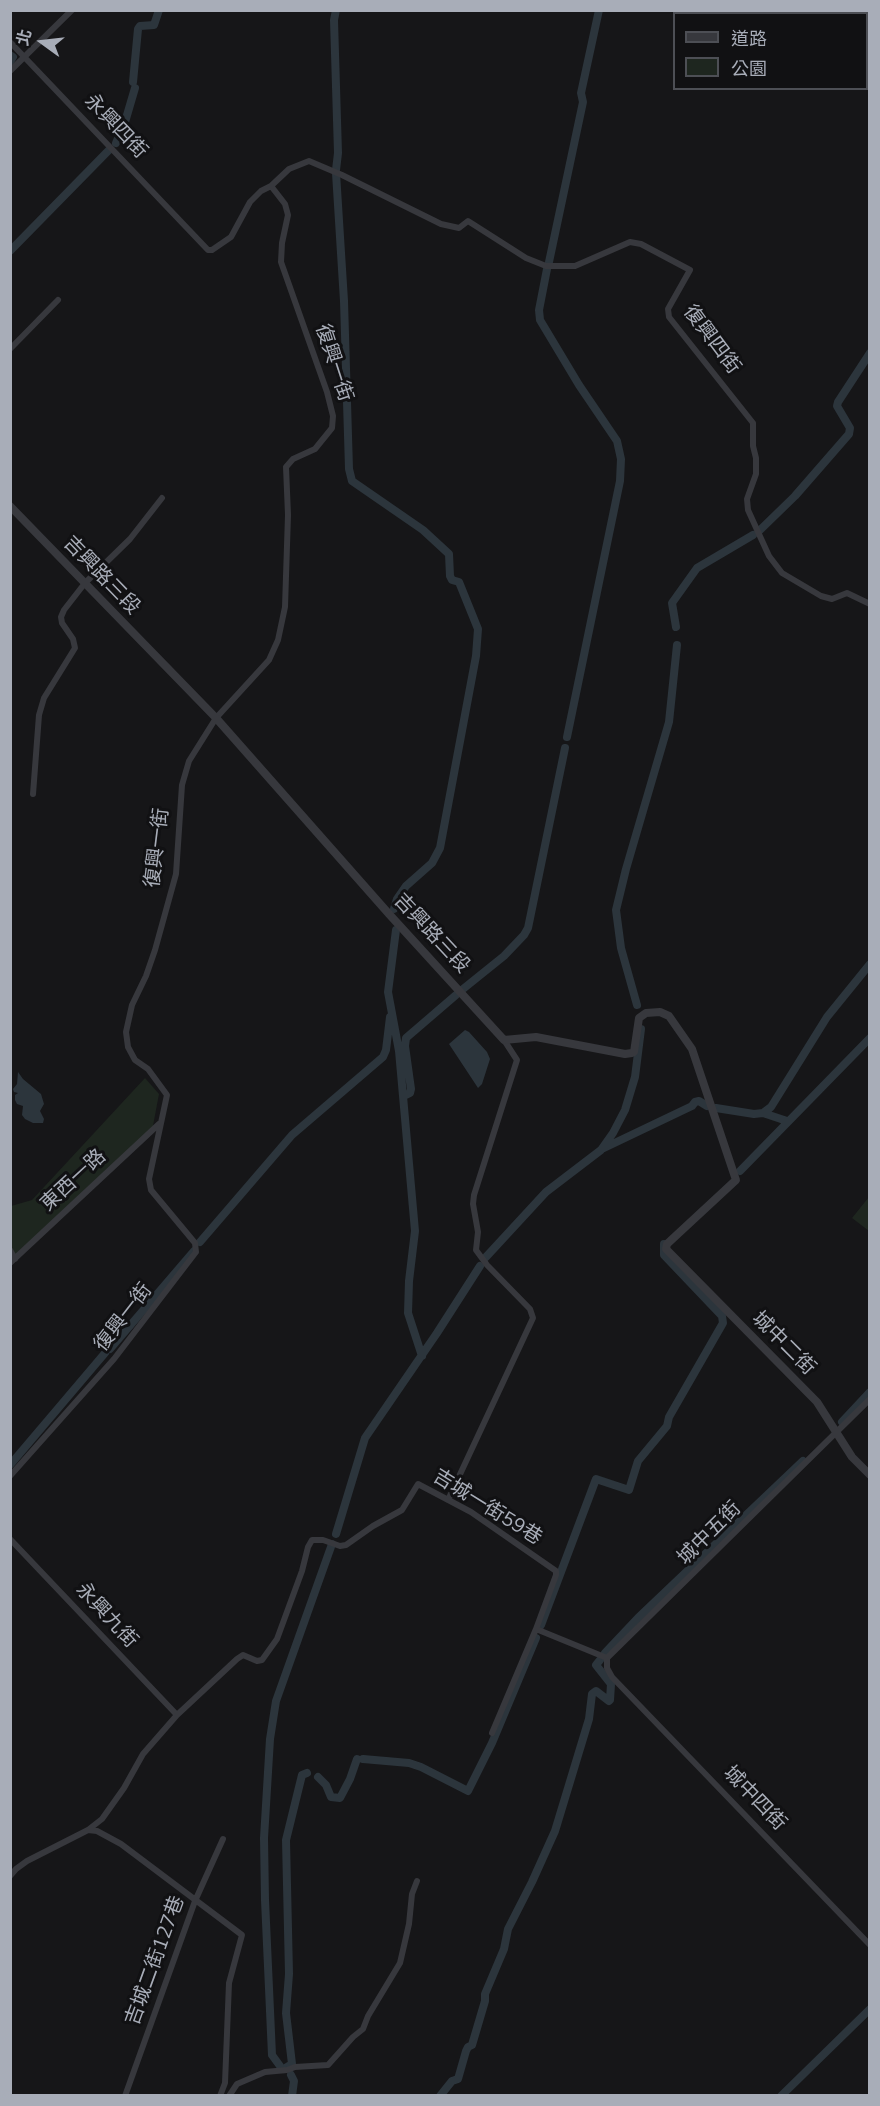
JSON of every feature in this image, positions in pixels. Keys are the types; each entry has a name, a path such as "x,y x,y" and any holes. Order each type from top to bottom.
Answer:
{"street":[{"path":"10,71 72,10"},
{"name":"永興四街","path":"10,42 196,236"},
{"name":"復興四街","path":"196,236 208,250 212,250 231,237 250,202 261,191 271,186 289,169 309,161 441,224 459,228 468,221 526,258 546,266 575,266 630,242 641,244 690,270 668,309 669,317 753,423 756,474 747,499 748,510 769,556 782,573 821,596 832,599 847,593 870,604"},
{"name":"復興一街","path":"10,1476 114,1359 196,1252 195,1243 151,1190 149,1179 166,1095 147,1069 135,1060 128,1047 126,1032 132,1005 147,976 176,874 182,784 189,761 216,718 269,660 278,640 285,607 288,515 286,467 293,459 315,449 332,428 333,416 327,392 281,262 282,243 288,215 285,204 271,186"},
{"path":"10,349 58,300"},
{"path":"33,795 39,715 44,698 75,648 74,639 62,623 61,617 64,610 85,583 130,539 162,498"},
{"name":"吉興路三段","path":"10,506 216,718 504,1040"},
{"name":"城中二街","path":"504,1040 536,1037 625,1054 632,1053 639,1018 646,1013 660,1012 669,1016 692,1049 736,1180 667,1244 666,1249 817,1402 852,1457 870,1475"},
{"path":"448,1500 533,1318 530,1309 487,1265 476,1250 478,1232 473,1204 474,1195 517,1060 504,1040"},
{"name":"東西一路","path":"13,1261 160,1123"},
{"path":"10,1250 13,1261"},
{"name":"城中五街","path":"607,1658 870,1399"},
{"name":"吉城一街59巷","path":"10,1876 27,1860 88,1830 108,1812 143,1754 177,1715 237,1659 243,1655 257,1661 262,1660 277,1639 312,1540 323,1540 340,1546 346,1545 373,1526 402,1510 417,1484 471,1512 556,1571 536,1629"},
{"name":"永興九街","path":"10,1539 177,1715"},
{"path":"492,1733 536,1629 607,1658"},
{"name":"城中四街","path":"607,1658 607,1668 612,1677 870,1945"},
{"path":"88,1830 97,1831 121,1844 242,1935 230,1983 225,2083 220,2096"},
{"name":"吉城二街127巷","path":"125,2096 195,1901 223,1839"},
{"path":"229,2096 237,2084 265,2072 328,2065 363,2029 368,2016 400,1963 409,1924 412,1894 417,1881"}],"green space":[{"path":"145,1078 159,1094 152,1131 11,1261 11,1206 32,1200"},
{"path":"869,1197 869,1231 852,1218"}],"shaded area":[{"path":"465,1030 487,1052 490,1059 482,1084 478,1088 449,1044"},
{"path":"18,1072 41,1094 44,1104 40,1111 44,1119 43,1123 33,1123 22,1115 23,1106 17,1104 15,1095 18,1093 13,1089 17,1084"}],"waterway":[{"path":"133,82 138,29 140,26 154,25 159,10"},
{"path":"336,10 334,20 338,153 336,170"},
{"path":"549,262 583,102 581,93 599,10"},
{"path":"10,55 13,57 10,62"},
{"path":"116,143 135,88"},
{"path":"10,251 110,149"},
{"path":"336,173 344,301 349,469 352,481 423,530 449,554 450,576 452,580 459,582 478,629 476,656 440,848 432,863 406,886 397,899 394,909"},
{"path":"547,269 539,310 540,320 579,385 617,441 621,459 620,481 567,737"},
{"path":"759,531 795,496 849,434 850,428 837,406 838,402 870,353"},
{"path":"676,627 672,603 697,568 753,535"},
{"path":"637,1005 621,948 616,910 669,722 677,645"},
{"path":"463,989 504,956 528,928 565,748"},
{"path":"396,930 388,992 399,1051 415,1231 408,1313 422,1356"},
{"path":"716,1108 754,1114 763,1113 771,1107 827,1017 870,964"},
{"path":"404,1096 410,1093 411,1089 406,1038 456,995"},
{"path":"200,1242 292,1135 383,1057 390,1017"},
{"path":"486,1257 546,1192 601,1150 613,1133 625,1110 635,1077 641,1029"},
{"path":"740,1171 870,1038"},
{"path":"604,1148 692,1106 695,1102 699,1101 707,1106"},
{"path":"763,1113 787,1121"},
{"path":"541,1625 596,1479 629,1490 638,1461 667,1426 669,1417 723,1323 722,1316 664,1255 664,1244"},
{"path":"110,1349 194,1251"},
{"path":"336,1534 365,1438 480,1266"},
{"path":"10,1465 105,1353"},
{"path":"842,1422 870,1392"},
{"path":"605,1653 638,1618 803,1461"},
{"path":"280,2066 272,2055 265,1900 264,1838 270,1739 276,1701 332,1544"},
{"path":"363,1759 409,1763 468,1791 492,1743 536,1638"},
{"path":"440,2096 452,2081 458,2079 466,2051 472,2045 485,1994 504,1949 508,1929 555,1831 589,1719 592,1694 596,1691 610,1700 611,1684 596,1665 600,1660"},
{"path":"318,1777 326,1785 331,1797 340,1798 357,1759"},
{"path":"284,2069 292,2064 286,2013 289,1974 286,1840 302,1775 307,1773"},
{"path":"781,2096 870,2009"},
{"path":"291,2075 294,2081 292,2096"}]}
